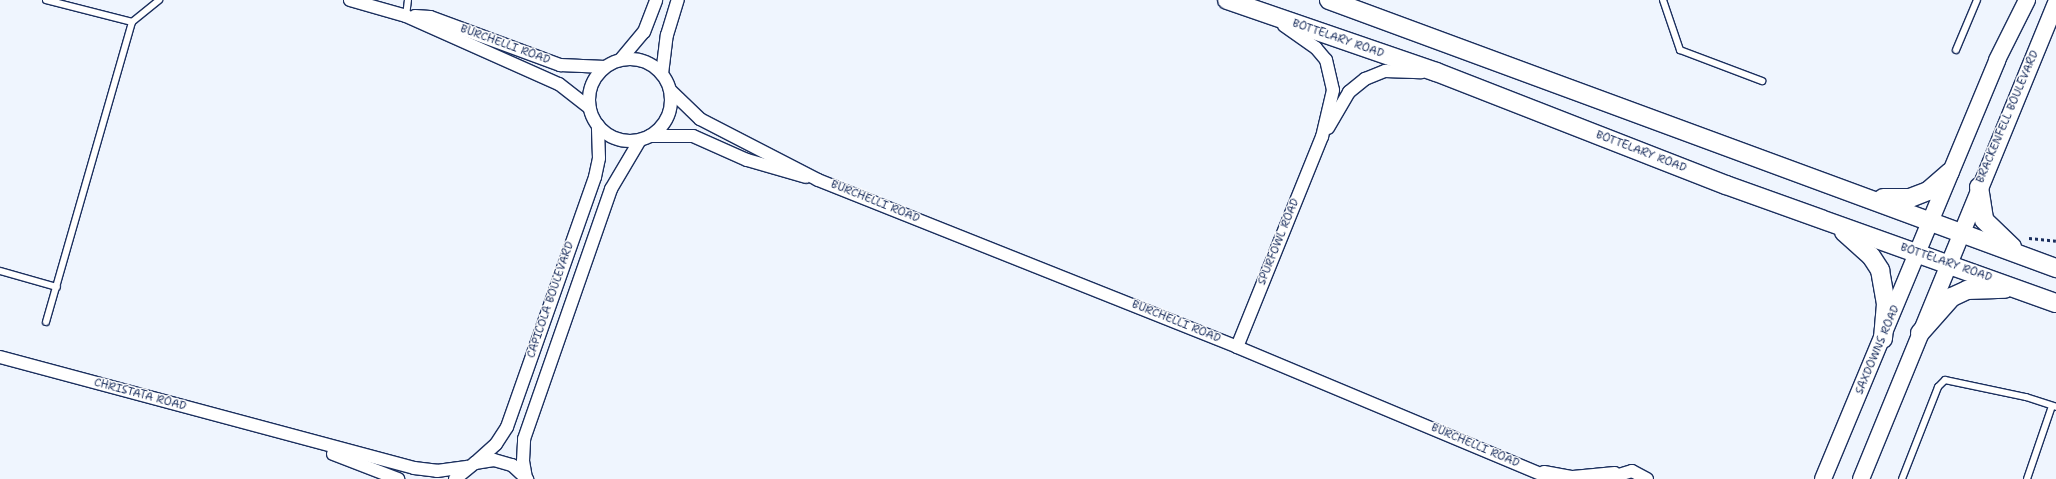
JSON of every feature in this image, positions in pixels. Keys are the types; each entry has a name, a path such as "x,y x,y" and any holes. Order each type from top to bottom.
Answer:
{"main road":[{"name":"BOTTELARY ROAD","path":"1227,0 1436,72 1832,223 1949,263 2056,304"},
{"path":"1329,0 2056,268"},
{"path":"1845,189 1891,200 1910,198 1928,191 1950,172"},
{"path":"1979,187 1984,220 2023,256"},
{"path":"1832,223 1859,243 1880,270 1886,304 1883,339"},
{"path":"1920,333 1952,297 1967,290 2020,290"}],"street":[{"name":"BURCHELLI ROAD","path":"350,0 406,16 559,84 590,108"},
{"path":"621,59 639,59 662,74 670,90 668,117 644,138 621,140 598,125 590,108 590,90 604,67 621,59 644,32 656,0"},
{"path":"662,74 667,35 678,0"},
{"path":"1931,221 1997,60 2027,0"},
{"name":"BRACKENFELL BOULEVARD","path":"1960,232 2056,3"},
{"name":"SPURFOWL ROAD","path":"1260,12 1298,34 1326,60 1333,90 1322,137"},
{"name":"BURCHELLI ROAD","path":"406,16 430,18 560,65 577,69 604,67"},
{"name":"SPURFOWL ROAD","path":"1236,347 1322,137 1349,92 1365,79 1385,71 1436,72"},
{"name":"BURCHELLI ROAD","path":"670,90 700,119 818,180 1236,347 1552,479"},
{"name":"CAPICOLA BOULEVARD","path":"455,479 496,444 507,427 595,177 599,158 598,125"},
{"name":"BURCHELLI ROAD","path":"644,138 693,136 747,160 818,180"},
{"name":"CAPICOLA BOULEVARD","path":"527,479 522,461 524,439 611,189 644,138"},
{"name":"SAXDOWNS ROAD","path":"1823,479 1919,253 1931,221"},
{"path":"1861,479 1949,263 1960,232"},
{"name":"CHRISTATA ROAD","path":"0,357 425,471 504,462 527,479"},
{"name":"CHRISTATA ROAD","path":"280,433 398,479"},
{"name":"BURCHELLI ROAD","path":"1531,469 1573,477 1611,476 1632,470 1647,479"}],"lane":[{"path":"46,0 132,22"},
{"path":"46,322 132,22 159,0"},
{"path":"406,16 408,0"},
{"path":"1663,0 1680,50 1762,81"},
{"path":"1956,50 1977,0"},
{"path":"0,271 57,287"},
{"path":"1902,479 1938,387 1945,380 1953,379 2054,407 2026,479"}],"path":[{"path":"2029,238 2056,242"}]}
